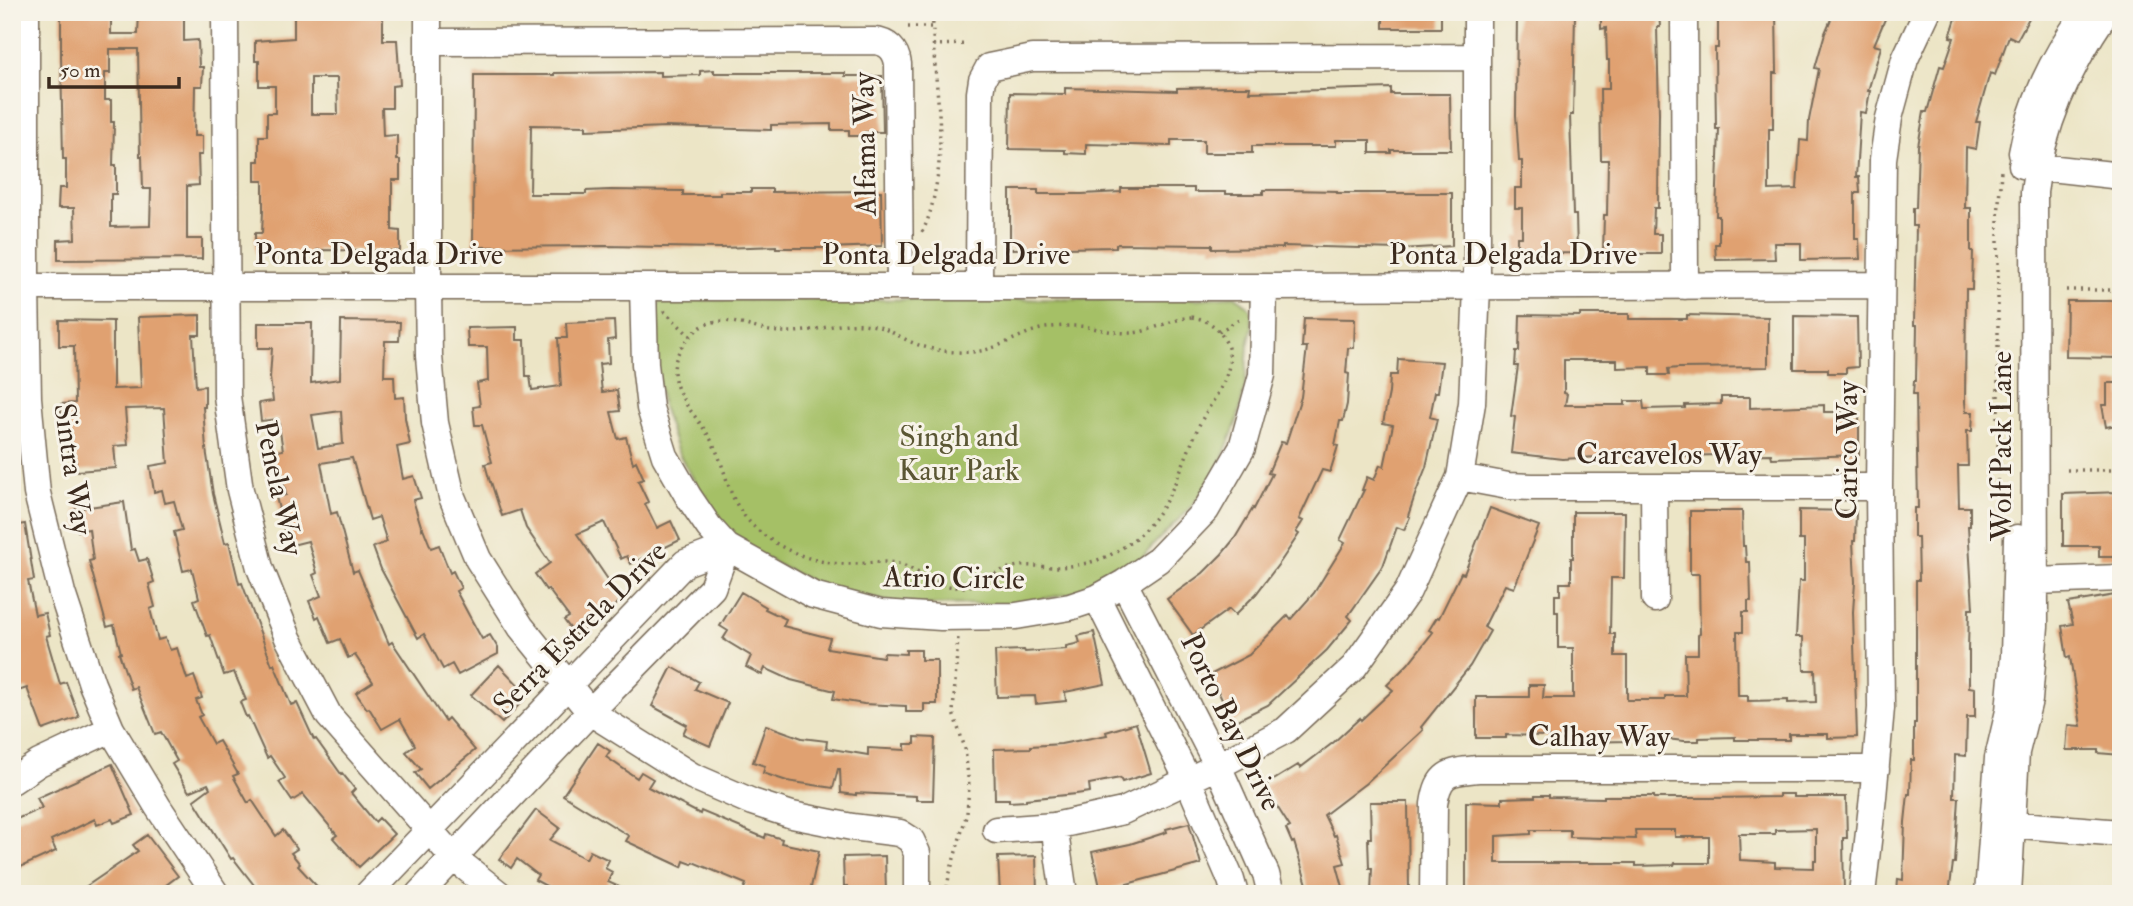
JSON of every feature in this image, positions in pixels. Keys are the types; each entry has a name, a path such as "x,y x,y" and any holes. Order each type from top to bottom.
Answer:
{"street":[{"name":"Sintra Way","path":"26,12 19,287 28,398 24,494 62,593 92,684 111,729 210,892"},
{"name":"Penela Way","path":"225,12 227,396 240,490 260,568 288,638 329,716 454,858 499,894"},
{"path":"428,12 429,356 435,424 452,497 478,559 521,627 590,712 692,776 752,802 792,815 900,833 911,841 917,853 918,894"},
{"path":"996,830 1054,825 1123,811 1286,730 1354,667 1408,591 1460,477 1472,403 1477,287 1477,12"},
{"path":"1684,12 1685,286"},
{"name":"Carico Way","path":"1861,894 1881,708 1879,486 1883,159 1889,118 1905,59 1927,12"},
{"name":"Wolf Pack Lane","path":"2007,894 1998,758 2009,711 2016,626 2016,228 2020,165 2029,121 2045,78 2057,54 2085,12"},
{"name":"Wolf Pack Lane","path":"2020,165 2046,130 2063,86 2085,43 2106,12"},
{"name":"Alfama Way","path":"428,42 874,41 887,44 895,53 898,64 900,287"},
{"path":"979,286 981,93 982,80 989,67 1032,58 1477,57"},
{"path":"2020,165 2121,176"},
{"name":"Wolf Pack Lane","path":"1988,894 2029,700 2035,626 2032,212 2020,165"},
{"name":"Ponta Delgada Drive","path":"19,287 1264,288 1880,285"},
{"name":"Atrio Circle","path":"643,287 645,363 650,408 665,456 709,527 727,547 813,595 881,613 941,617 1016,616 1070,607 1097,598 1158,560 1206,510 1242,448 1262,375 1264,288"},
{"name":"Carcavelos Way","path":"1460,477 1508,486 1879,486"},
{"path":"1654,487 1655,599"},
{"path":"419,894 590,712 712,588 727,547"},
{"name":"Serra Estrela Drive","path":"368,894 685,563 727,547"},
{"path":"2035,581 2121,578"},
{"name":"Porto Bay Drive","path":"1124,583 1218,766 1266,874 1271,894"},
{"path":"1097,598 1188,780 1235,894"},
{"path":"12,781 39,763 111,729"},
{"name":"Calhay Way","path":"1433,894 1436,792 1441,779 1453,772 1478,769 1875,769"},
{"path":"2003,823 2121,834"},
{"path":"1054,825 1064,894"}],"path":[{"path":"920,237 931,211 940,153 933,12"},
{"path":"908,27 932,27"},
{"path":"933,45 968,44"},
{"path":"1998,539 1998,211 2020,165"},
{"path":"2066,289 2121,290"},
{"path":"662,309 690,337"},
{"path":"1219,332 1247,314"},
{"path":"1192,317 1204,320 1219,332 1230,351 1228,372 1197,429 1183,469 1168,498 1144,531 1123,547 1096,561 1065,567 1014,567 995,573 976,584 959,588 939,584 895,563 838,564 811,559 782,547 740,511 728,489 709,436 687,405 676,382 674,366 676,358 690,337 709,323 725,320 780,332 863,324 885,328 923,347 973,352 990,349 1035,331 1054,327 1081,326 1131,333 1192,317"},
{"path":"2067,470 2121,470"},
{"path":"946,894 967,813 969,786 965,748 953,713 958,635"}],"green space":[{"name":"Singh and Kaur Park","path":"682,295 694,300 1197,299 1235,296 1248,306 1252,313 1252,328 1245,386 1237,421 1220,464 1192,506 1140,561 1087,590 1017,604 903,605 822,587 747,549 717,521 677,450 662,406 650,321 661,302"}],"building":[{"path":"111,12 111,34 138,34 139,12 184,12 184,41 198,40 199,67 203,67 202,86 195,86 194,136 202,136 202,155 198,155 199,185 187,186 187,239 202,239 202,259 58,260 58,240 75,239 74,208 58,208 59,188 66,188 61,55 61,14","holes":["110,49 138,49 140,156 143,189 151,189 150,226 111,227 111,194 116,194 116,165 113,165 114,122 111,122 111,100 105,100 105,73 110,73"]},
{"path":"294,12 383,12 383,40 397,40 400,85 392,86 392,108 382,108 383,136 397,135 400,180 392,180 392,230 400,231 400,251 317,250 317,254 255,253 255,233 262,233 263,181 255,181 255,161 259,161 259,136 267,136 267,113 275,113 275,86 259,86 259,61 255,61 255,41 294,38","holes":["311,78 337,78 338,114 311,114"]},
{"path":"1383,12 1441,12 1441,28 1383,28"},
{"path":"1517,12 1575,12 1573,115 1570,115 1577,253 1517,254 1517,237 1522,237 1522,208 1515,208 1515,188 1522,188 1522,161 1519,161 1516,115"},
{"path":"1601,12 1659,12 1658,208 1654,208 1653,234 1661,234 1661,254 1603,254 1608,160 1601,160 1600,89 1609,89 1609,60 1606,28 1601,29"},
{"path":"1718,12 1776,12 1777,73 1773,73 1773,129 1769,129 1769,190 1797,189 1800,140 1808,141 1809,120 1819,69 1815,68 1834,12 1888,12 1874,45 1881,47 1868,91 1866,113 1860,112 1856,177 1859,177 1860,193 1855,193 1855,239 1859,239 1860,259 1801,260 1801,243 1774,243 1775,259 1716,260 1715,244 1719,244 1719,216 1716,216 1719,129 1716,129 1715,48 1718,48"},
{"path":"1958,12 2020,12 2029,18 2017,40 2009,36 1995,75 1990,73 1976,122 1980,122 1976,149 1966,147 1965,208 1971,208 1973,251 1972,289 1966,289 1965,402 1966,412 1973,412 1972,431 1967,431 1968,466 1958,466 1959,507 1970,507 1968,526 1973,609 1969,609 1968,651 1969,687 1975,688 1975,717 1967,717 1966,756 1955,755 1954,798 1959,798 1955,863 1949,894 1897,894 1898,879 1903,880 1905,822 1916,723 1916,580 1919,580 1918,537 1914,537 1914,508 1918,508 1916,394 1913,394 1916,381 1917,325 1914,325 1916,226 1913,226 1913,208 1916,208 1918,146 1924,112 1927,112 1940,66 1944,67 1954,38 1950,37"},
{"path":"714,70 714,73 845,73 845,76 882,76 883,132 865,132 865,136 849,136 849,130 831,130 831,124 771,125 771,130 666,127 586,130 586,126 531,125 530,194 586,194 586,191 610,190 683,191 683,195 720,195 720,192 751,192 751,189 772,189 772,192 881,191 882,246 473,247 474,75 660,72 660,76 700,75 700,71"},
{"path":"1250,87 1249,92 1391,88 1391,94 1450,94 1451,150 1391,150 1391,153 1370,153 1370,140 1336,140 1336,146 1252,146 1252,153 1204,153 1204,140 1171,140 1171,146 1086,144 1086,154 1065,153 1065,150 1009,149 1010,93 1065,94 1065,88 1177,91 1177,88"},
{"path":"1121,188 1194,188 1194,192 1226,194 1263,194 1263,190 1452,193 1452,246 1400,249 1283,246 1212,249 1212,245 1116,244 1116,247 1010,249 1010,190 1038,190 1038,194 1082,194 1121,192"},
{"path":"2067,301 2121,301 2121,358 2066,357"},
{"path":"1629,314 1629,319 1687,319 1687,315 1768,317 1768,367 1679,368 1668,369 1669,375 1650,375 1650,367 1617,368 1617,360 1564,360 1564,393 1567,394 1565,405 1625,405 1625,401 1643,401 1644,409 1685,408 1685,405 1721,404 1721,397 1750,397 1750,408 1824,405 1824,412 1859,412 1859,455 1772,458 1771,454 1718,455 1682,456 1682,459 1665,460 1664,457 1615,456 1562,459 1511,453 1515,417 1511,416 1518,366 1515,366 1516,351 1519,351 1520,315"},
{"path":"200,315 200,335 193,335 196,387 205,386 203,407 206,449 213,494 239,584 242,583 272,665 274,664 291,705 297,703 314,740 316,739 355,789 351,793 375,822 379,818 394,834 359,867 333,838 337,835 303,794 292,801 279,782 285,778 270,756 267,758 248,716 246,717 240,702 246,700 234,672 224,675 210,635 207,636 194,600 199,598 192,569 183,571 174,532 182,530 174,501 165,503 162,490 154,492 150,466 168,463 164,408 125,409 128,445 114,446 116,468 77,471 75,455 69,455 66,422 61,422 61,404 75,403 74,346 59,346 59,320 113,321 113,389 141,388 138,317"},
{"path":"1794,316 1857,317 1858,367 1846,368 1846,373 1828,373 1828,369 1794,369"},
{"path":"1304,318 1355,319 1354,348 1348,348 1347,404 1343,421 1340,421 1335,445 1338,446 1330,472 1322,470 1299,519 1303,521 1296,532 1299,534 1256,594 1235,615 1229,609 1193,635 1167,599 1203,573 1222,554 1254,509 1272,474 1268,473 1281,442 1286,443 1301,397 1307,347 1302,347"},
{"path":"341,321 400,322 399,341 385,341 384,376 394,376 395,398 404,397 410,444 397,447 403,479 414,476 421,498 413,500 431,548 439,545 450,573 453,571 461,588 456,591 482,639 490,635 498,648 498,654 458,675 452,664 443,669 424,634 418,638 381,569 373,547 387,542 379,517 370,520 352,458 321,463 331,514 337,512 353,572 358,570 389,644 392,642 445,721 448,718 475,750 428,789 415,773 421,769 406,752 415,745 400,719 382,729 356,693 373,682 355,655 348,658 340,639 330,643 319,616 316,618 309,601 321,596 313,575 317,573 308,541 288,546 276,497 286,495 281,470 269,472 266,453 283,450 278,419 261,421 259,403 273,401 270,378 272,348 258,348 258,323 312,323 311,383 340,379","holes":["341,411 343,444 318,448 312,415"]},
{"path":"614,321 615,339 608,340 609,363 599,364 602,392 617,390 620,411 611,412 618,439 626,437 633,463 636,461 644,479 638,481 648,502 645,504 657,528 671,521 680,540 631,564 627,556 621,559 604,522 577,534 622,600 576,636 564,620 569,617 535,574 550,563 526,528 520,510 502,516 485,464 492,462 482,425 475,425 473,407 480,406 477,383 488,381 487,347 468,347 467,328 517,327 517,340 525,340 526,376 530,376 532,390 561,386 558,338 567,338 566,323"},
{"path":"1398,359 1442,362 1438,392 1435,392 1430,417 1437,419 1426,467 1408,516 1410,517 1404,530 1397,527 1383,566 1348,616 1352,620 1327,650 1268,705 1233,722 1210,675 1249,655 1288,615 1291,619 1314,593 1345,543 1340,540 1364,490 1367,477 1374,480 1380,465 1384,467 1393,425 1383,423 1390,375 1397,375"},
{"path":"2107,383 2121,383 2121,424 2106,427 2102,405 2107,405"},
{"path":"2121,492 2121,557 2099,557 2099,546 2063,546 2063,494"},
{"path":"124,502 131,550 135,549 139,561 147,559 154,582 149,584 155,607 150,609 158,640 165,638 170,650 177,648 187,679 194,676 202,698 196,700 202,715 198,717 213,744 219,741 238,774 233,776 248,803 252,800 276,836 283,830 297,849 291,853 300,864 298,866 324,894 261,894 233,858 231,859 194,800 210,788 208,784 189,792 172,764 177,761 161,732 155,734 136,687 131,689 119,653 114,625 107,627 89,561 93,560 89,529 78,531 75,509"},
{"path":"1490,508 1539,526 1514,588 1505,585 1484,627 1490,631 1470,666 1421,727 1423,730 1366,783 1324,815 1334,836 1336,835 1345,863 1337,865 1345,894 1310,894 1294,842 1292,843 1286,829 1290,827 1264,786 1298,765 1300,768 1360,718 1361,720 1393,690 1387,685 1433,632 1429,630 1437,617 1439,618 1461,573 1464,574"},
{"path":"1799,510 1856,511 1853,541 1853,612 1857,737 1828,738 1828,734 1789,734 1789,740 1735,740 1735,737 1684,741 1667,737 1629,737 1629,741 1580,742 1580,738 1548,736 1506,735 1506,738 1476,738 1476,697 1529,697 1529,685 1544,685 1543,698 1573,698 1573,648 1558,648 1555,595 1560,595 1560,583 1571,583 1573,512 1625,512 1624,578 1611,578 1610,634 1615,634 1615,656 1627,656 1627,700 1665,700 1665,696 1686,696 1685,654 1698,654 1700,634 1699,574 1690,574 1690,511 1742,511 1743,546 1746,562 1750,562 1751,601 1748,601 1748,612 1743,612 1743,632 1737,632 1738,696 1748,696 1748,701 1816,702 1815,670 1804,670 1803,637 1796,637 1799,581 1804,581 1804,540 1799,540"},
{"path":"25,524 34,580 28,581 35,615 45,613 50,635 46,636 60,684 66,682 79,717 43,730 27,688 12,693 12,526"},
{"path":"741,592 766,607 765,609 786,619 783,626 830,638 827,648 883,657 884,653 906,654 906,650 921,650 921,660 937,660 937,704 924,704 924,712 906,712 906,706 833,699 835,691 791,680 765,668 762,675 746,667 751,656 723,639 728,631 720,626"},
{"path":"2121,594 2121,755 2098,753 2098,750 2066,750 2068,725 2081,726 2062,626 2073,624 2068,603"},
{"path":"1094,632 1105,684 1065,692 1066,701 1036,704 1035,696 997,697 995,651 1066,649 1066,646 1080,643 1078,636"},
{"path":"499,665 528,695 502,723 471,695"},
{"path":"672,667 699,682 695,689 728,703 710,746 683,734 687,725 652,706"},
{"path":"1136,723 1151,773 1122,782 1120,778 1089,784 1090,792 1026,801 995,799 994,749 1061,744 1107,735 1106,732"},
{"path":"766,725 802,738 827,741 826,748 868,755 868,748 905,750 905,744 915,744 915,737 935,738 933,800 916,800 916,796 841,793 840,769 833,788 787,781 763,773 765,766 753,762"},
{"path":"598,743 610,751 606,757 637,778 641,772 653,779 648,787 700,814 701,811 765,838 766,834 782,839 781,843 819,851 810,892 802,890 801,894 750,894 743,891 746,884 693,862 684,861 682,867 626,841 629,836 563,795"},
{"path":"112,764 134,815 114,823 112,819 97,825 95,819 51,840 56,851 12,871 12,821 42,808 37,798"},
{"path":"1779,794 1793,794 1793,797 1846,797 1847,838 1843,838 1844,894 1466,894 1466,802 1502,803 1502,798 1535,795 1604,798 1779,797","holes":["1816,829 1814,868 1775,867 1775,862 1740,860 1739,834 1775,834 1775,830","1531,830 1570,830 1570,837 1636,839 1635,830 1675,830 1675,837 1709,837 1709,863 1636,866 1636,863 1496,863 1496,836 1531,834"]},
{"path":"1370,802 1408,802 1409,894 1371,894 1372,868 1369,868 1368,838 1371,838"},
{"path":"536,810 560,828 550,840 586,859 590,851 609,860 605,868 612,872 608,882 635,894 561,894 535,880 538,875 517,859 511,868 499,859"},
{"path":"1189,823 1201,864 1101,891 1092,852 1130,844"},
{"path":"147,835 178,876 154,894 75,894 138,851 133,845"},
{"path":"885,856 886,894 848,894 847,886 844,886 843,857"},
{"path":"1036,856 1037,894 1000,894 998,857"}]}
